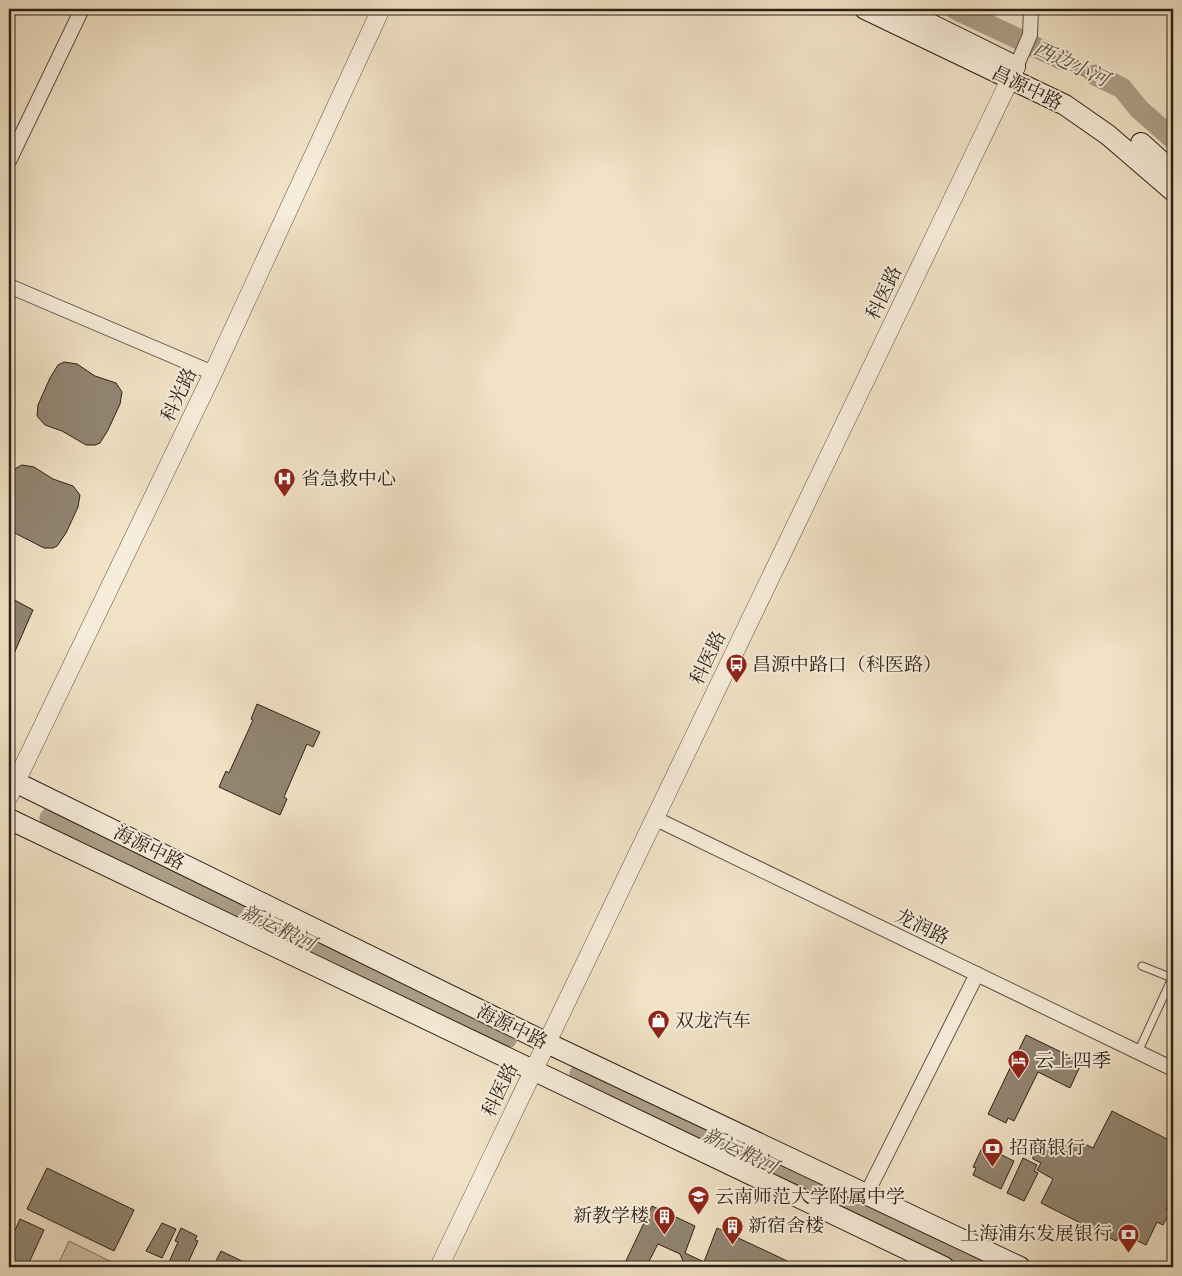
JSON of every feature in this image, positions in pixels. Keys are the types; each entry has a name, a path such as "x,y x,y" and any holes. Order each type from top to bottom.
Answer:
{"main road":[{"name":"昌源中路","path":"865,9 1014,73 1072,93 1116,124 1173,172"},
{"name":"昌源中路","path":"900,9 921,13 1066,105 1108,135 1173,191"},
{"name":"海源中路","path":"11,786 546,1043 1020,1267"},
{"name":"海源中路","path":"9,819 944,1267"}],"street":[{"path":"9,161 82,9"},
{"name":"科光路","path":"11,786 213,373 381,9"},
{"path":"1014,73 1030,35 1031,9"},
{"name":"科医路","path":"439,1267 1014,73"},
{"path":"9,286 213,373"},
{"name":"龙润路","path":"654,818 1173,1069"},
{"path":"866,1194 976,974"}],"lane":[{"path":"1138,1052 1172,978 1142,966"}],"shaded area":[{"path":"69,1241 116,1264 114,1267 57,1267"}],"water":[{"path":"939,9 971,9 1020,32 1015,46"},
{"path":"1040,43 1125,83 1118,92 1036,54"},
{"path":"1143,105 1173,132 1173,149 1135,114"}],"building":[{"path":"64,362 77,364 95,376 116,383 122,392 120,404 100,443 86,445 62,431 45,425 37,416 38,405 50,378 58,365"},
{"path":"22,465 34,467 53,479 73,486 80,495 78,507 66,533 57,546 53,548 44,548 9,530 9,479 16,468"},
{"path":"9,597 33,610 9,665"},
{"path":"257,704 320,732 313,747 307,744 284,797 287,799 280,815 219,787 226,771 229,773 253,720 251,719"},
{"name":"云上四季","path":"1026,1035 1082,1062 1070,1088 1038,1072 1014,1121 1008,1118 1006,1123 988,1114"},
{"path":"1112,1111 1173,1142 1173,1194 1166,1209 1170,1211 1163,1225 1157,1222 1146,1245 1121,1233 1116,1241 1041,1203 1053,1179 1037,1170 1041,1163 1033,1159 1032,1150 1035,1146 1044,1142 1049,1145 1053,1138 1068,1146 1072,1138 1093,1148"},
{"name":"招商银行","path":"983,1146 1014,1161 1001,1189 973,1175 976,1168 973,1167"},
{"path":"1023,1158 1037,1165 1034,1171 1038,1173 1024,1201 1007,1193"},
{"path":"47,1168 134,1210 114,1251 27,1209"},
{"name":"新教学楼","path":"652,1206 695,1226 685,1253 704,1262 704,1267 695,1267 683,1261 680,1254 658,1244 646,1267 623,1267"},
{"path":"20,1219 44,1230 27,1267 9,1267 9,1244"},
{"path":"162,1223 176,1229 162,1258 146,1251"},
{"path":"181,1228 197,1236 195,1240 198,1241 186,1267 180,1267 169,1262 178,1242 175,1241"},
{"name":"新宿舍楼","path":"717,1228 800,1267 715,1267 704,1262"},
{"path":"221,1251 246,1263 244,1267 213,1267"}],"waterway":[{"name":"西边小河","path":"955,9 1063,60"},
{"name":"西边小河","path":"1095,75 1122,88 1139,109 1173,139"},
{"name":"新运粮河","path":"50,818 507,1038"},
{"name":"新运粮河","path":"580,1074 981,1267"}],"place":[{"name":"省急救中心","path":"285,498"},
{"name":"昌源中路口（科医路）","path":"736,684"},
{"name":"双龙汽车","path":"659,1040"},
{"name":"云上四季","path":"1019,1080"},
{"name":"招商银行","path":"993,1167"},
{"name":"云南师范大学附属中学","path":"699,1216"},
{"name":"新教学楼","path":"665,1235"},
{"name":"新宿舍楼","path":"732,1245"},
{"name":"上海浦东发展银行","path":"1128,1253"}]}
